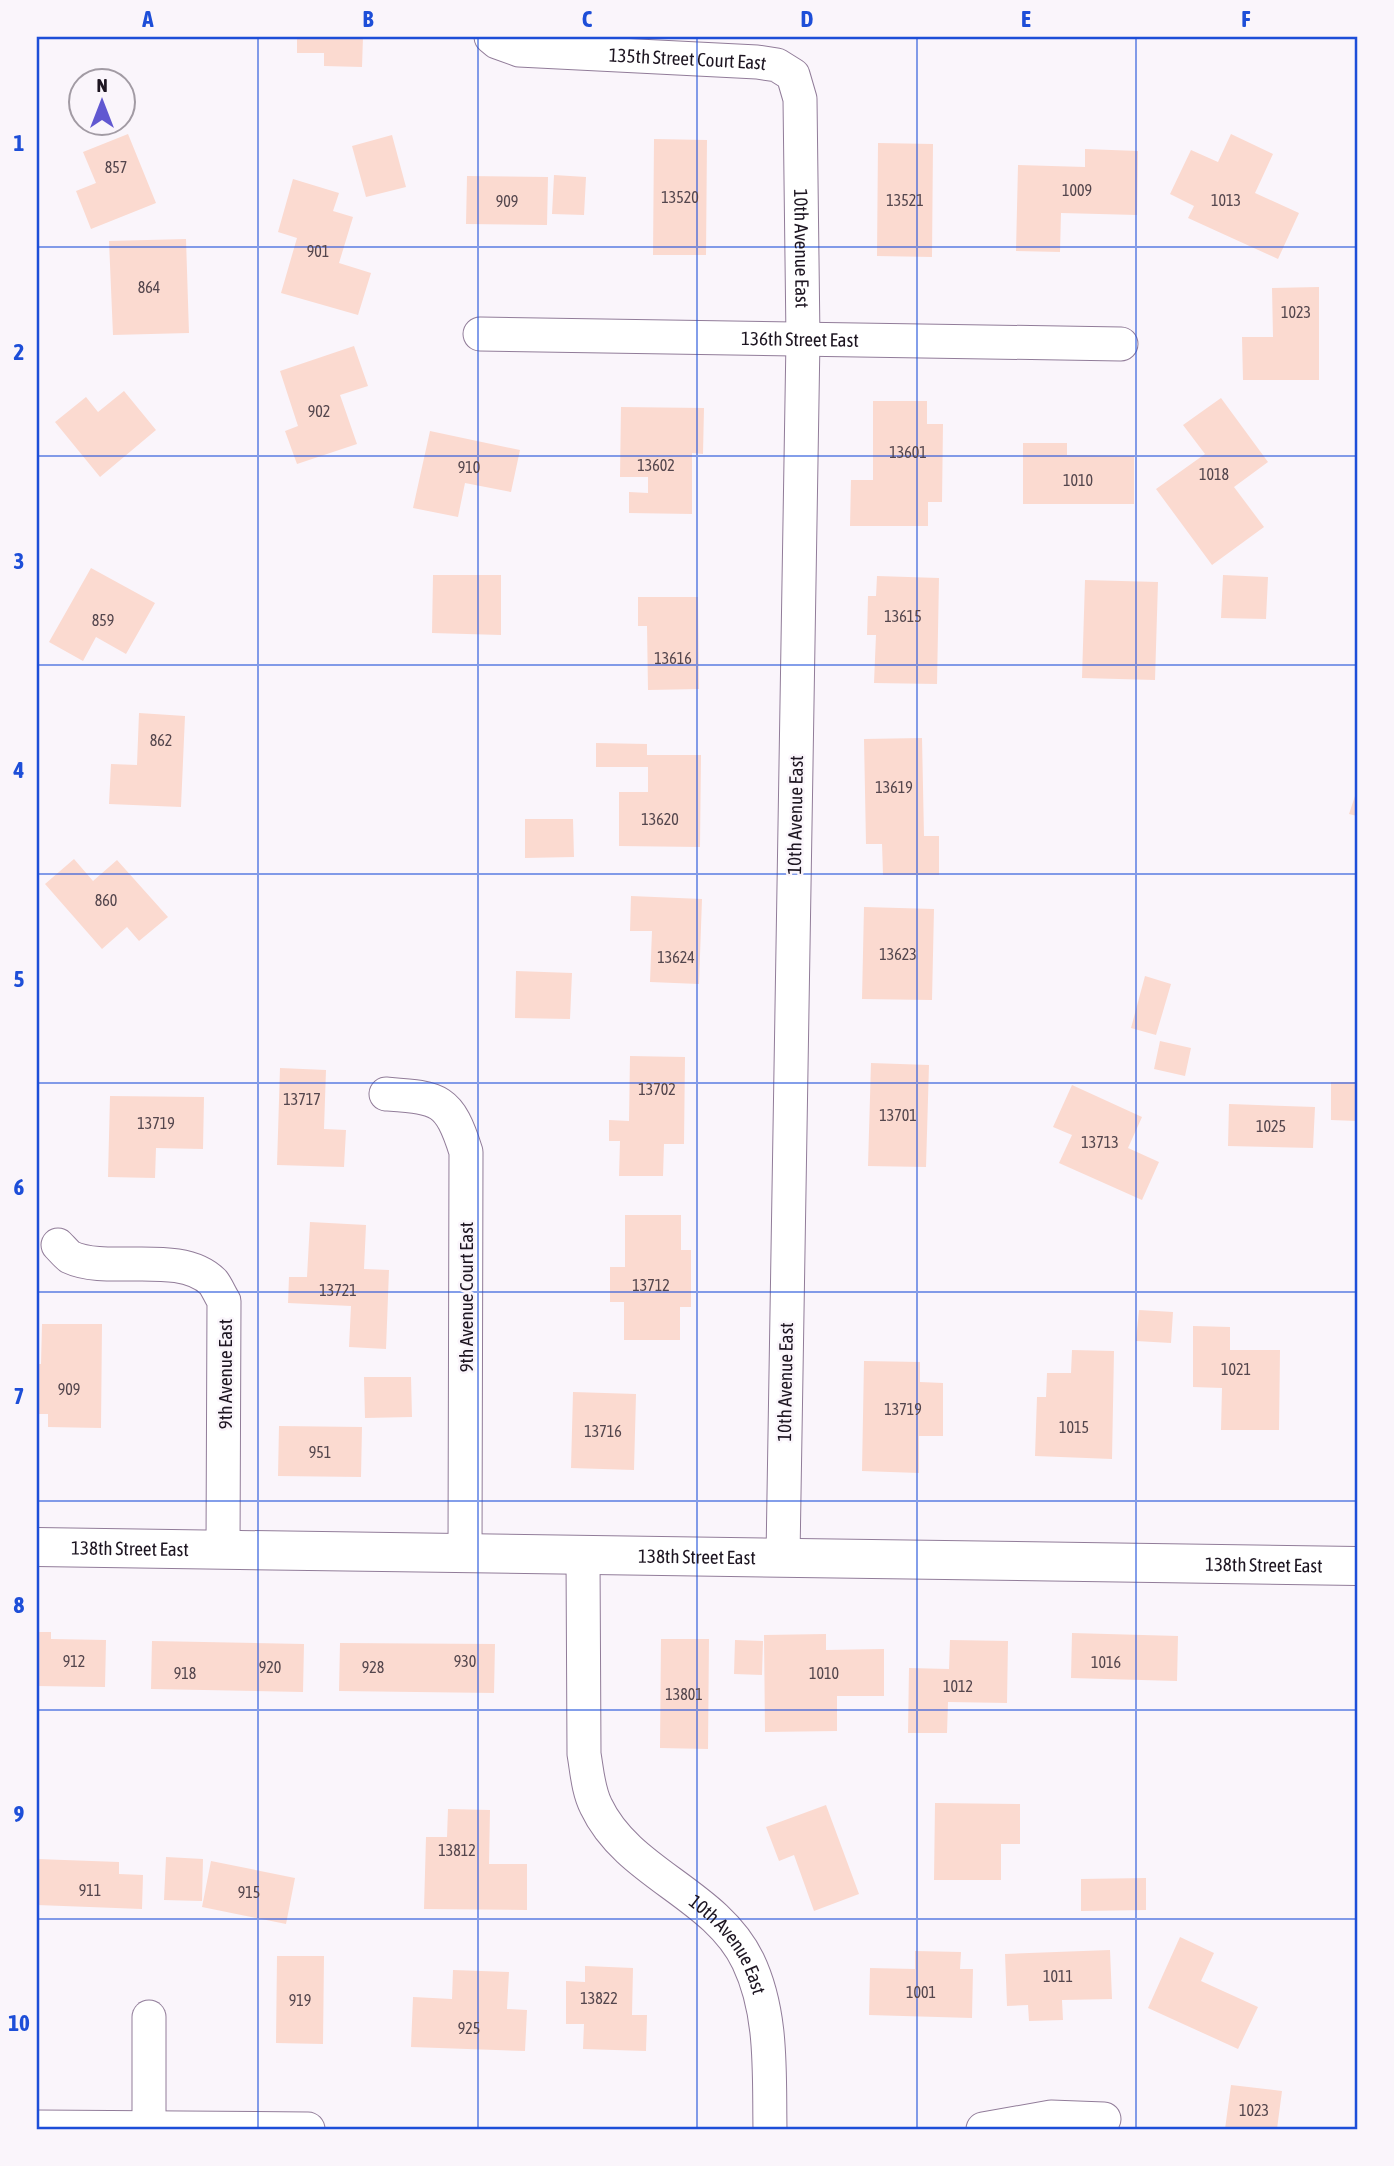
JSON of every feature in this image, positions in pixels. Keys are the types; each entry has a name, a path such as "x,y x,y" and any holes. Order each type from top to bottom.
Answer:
{"street":[{"name":"135th Street Court East","path":"494,40 519,50 757,62 777,65 793,75"},
{"name":"10th Avenue East","path":"783,1556 803,339 802,131 800,99 793,75"},
{"name":"136th Street East","path":"480,334 1121,344"},
{"name":"9th Avenue Court East","path":"386,1094 428,1097 445,1107 457,1123 466,1152 465,1554"},
{"name":"9th Avenue East","path":"58,1245 69,1256 95,1262 184,1267 202,1274 214,1283 224,1301 223,1549"},
{"name":"138th Street East","path":"37,1547 1357,1566"},
{"name":"10th Avenue East","path":"583,1556 584,1754 589,1785 596,1806 613,1833 652,1869 711,1913 734,1938 747,1959 761,1992 768,2037 770,2129"},
{"path":"149,2017 149,2126"},
{"path":"983,2129 1051,2117 1104,2119"},
{"path":"37,2126 308,2129"}],"building":[{"path":"297,37 363,37 362,67 324,66 324,53 297,53"},
{"path":"1231,134 1273,154 1255,193 1299,213 1278,259 1188,218 1194,206 1170,194 1191,150 1218,162"},
{"path":"392,135 406,187 366,197 352,146"},
{"path":"129,136 156,203 91,229 76,191 96,183 83,152"},
{"path":"654,139 707,140 706,255 653,255"},
{"path":"878,143 933,144 932,257 877,256"},
{"path":"1085,149 1138,151 1137,215 1061,213 1060,252 1016,251 1018,165 1085,167"},
{"path":"554,175 586,177 584,215 552,214"},
{"path":"467,176 548,177 547,225 466,224"},
{"path":"293,179 339,193 333,211 353,217 339,263 371,273 358,315 281,293 297,238 278,232"},
{"path":"186,239 189,333 113,335 109,241"},
{"path":"1319,287 1319,380 1243,380 1242,337 1273,337 1272,288"},
{"path":"354,346 368,386 340,395 357,444 297,464 285,431 298,426 280,371"},
{"path":"124,391 156,430 100,477 55,422 86,397 98,412"},
{"path":"1221,398 1268,462 1234,487 1264,527 1212,565 1156,489 1205,454 1183,425"},
{"path":"873,401 927,401 927,424 943,424 942,502 928,502 928,526 850,526 851,480 873,480"},
{"path":"621,407 704,408 703,454 692,453 692,514 629,513 629,492 648,493 648,477 620,477"},
{"path":"430,431 520,450 511,492 465,483 458,517 413,508"},
{"path":"1023,443 1067,443 1067,455 1134,456 1134,504 1023,504"},
{"path":"91,568 155,603 126,654 96,637 83,661 49,642"},
{"path":"433,575 501,575 501,635 432,633"},
{"path":"1223,575 1268,577 1266,619 1221,618"},
{"path":"877,576 939,578 937,684 874,683 876,635 867,635 868,596 876,596"},
{"path":"1085,580 1158,582 1155,680 1082,678"},
{"path":"638,597 698,597 699,689 648,690 647,626 638,626"},
{"path":"139,713 185,716 181,807 109,804 111,764 137,765"},
{"path":"922,738 924,836 939,836 939,875 883,875 882,844 866,844 864,739"},
{"path":"596,743 647,744 647,755 701,755 700,847 619,846 619,792 648,792 648,767 596,767"},
{"path":"1357,790 1357,816 1349,814"},
{"path":"525,819 573,819 574,857 525,858"},
{"path":"74,859 93,881 117,860 168,917 139,941 127,927 102,949 45,884"},
{"path":"631,896 702,899 699,984 650,982 652,931 630,931"},
{"path":"864,907 934,909 932,1000 862,999"},
{"path":"516,971 572,973 570,1019 515,1018"},
{"path":"1145,976 1171,984 1156,1035 1131,1028"},
{"path":"1160,1041 1191,1048 1185,1076 1154,1069"},
{"path":"630,1056 685,1057 684,1144 664,1144 663,1176 619,1176 620,1141 609,1141 609,1120 629,1121"},
{"path":"871,1063 929,1065 926,1167 868,1166"},
{"path":"280,1068 326,1070 324,1129 346,1130 344,1167 277,1165"},
{"path":"1331,1082 1357,1082 1357,1121 1331,1120"},
{"path":"1072,1085 1142,1117 1128,1148 1159,1162 1142,1200 1059,1163 1072,1135 1053,1127"},
{"path":"110,1096 204,1097 203,1149 156,1148 155,1178 108,1177"},
{"path":"1229,1104 1315,1107 1313,1148 1228,1146"},
{"path":"625,1215 681,1215 681,1250 691,1250 691,1307 680,1307 680,1340 624,1340 624,1302 610,1302 610,1267 625,1267"},
{"path":"310,1222 366,1225 364,1269 389,1270 386,1349 349,1347 351,1306 288,1303 289,1277 307,1277"},
{"path":"1139,1310 1173,1312 1171,1343 1136,1341"},
{"path":"42,1324 102,1324 101,1428 48,1427 48,1414 37,1414 37,1364 41,1364"},
{"path":"1193,1326 1230,1327 1230,1350 1280,1350 1279,1430 1221,1430 1222,1388 1193,1387"},
{"path":"1072,1350 1114,1351 1112,1459 1035,1456 1037,1397 1046,1397 1047,1373 1071,1373"},
{"path":"864,1361 920,1362 920,1382 943,1383 943,1436 919,1436 919,1473 862,1471"},
{"path":"364,1377 411,1377 412,1417 365,1418"},
{"path":"573,1392 636,1394 634,1470 571,1468"},
{"path":"279,1426 362,1427 361,1477 278,1476"},
{"path":"37,1632 51,1632 51,1639 106,1640 105,1687 37,1686"},
{"path":"1072,1633 1178,1636 1177,1681 1071,1678"},
{"path":"826,1634 826,1650 884,1649 884,1696 837,1696 837,1731 765,1732 764,1635"},
{"path":"661,1639 709,1639 708,1749 660,1748"},
{"path":"735,1640 763,1641 762,1675 734,1674"},
{"path":"950,1640 1008,1641 1007,1703 948,1702 947,1733 908,1733 909,1668 949,1669"},
{"path":"152,1641 304,1644 303,1692 151,1689"},
{"path":"340,1643 495,1644 494,1693 339,1691"},
{"path":"935,1803 1020,1804 1020,1844 1001,1844 1001,1880 934,1880"},
{"path":"826,1805 859,1894 814,1911 794,1855 779,1861 766,1827"},
{"path":"448,1809 490,1810 489,1864 527,1864 527,1910 424,1909 426,1837 447,1837"},
{"path":"166,1857 203,1859 202,1901 164,1900"},
{"path":"37,1859 119,1862 119,1874 143,1875 142,1909 37,1905"},
{"path":"211,1861 295,1878 286,1924 202,1907"},
{"path":"1146,1878 1146,1910 1081,1911 1081,1879"},
{"path":"1180,1937 1214,1953 1201,1981 1258,2007 1238,2049 1148,2008"},
{"path":"1110,1950 1112,1999 1062,2000 1063,2020 1029,2021 1028,2005 1007,2006 1005,1954"},
{"path":"915,1951 961,1952 960,1969 973,1969 972,2018 869,2015 870,1968 915,1969"},
{"path":"277,1956 324,1956 323,2044 276,2043"},
{"path":"585,1966 633,1968 632,2015 647,2015 646,2051 583,2049 584,2024 566,2024 566,1981 585,1982"},
{"path":"453,1970 509,1972 507,2009 527,2010 525,2051 411,2047 413,1997 452,1999"},
{"path":"1231,2085 1282,2091 1277,2129 1225,2129"}]}
